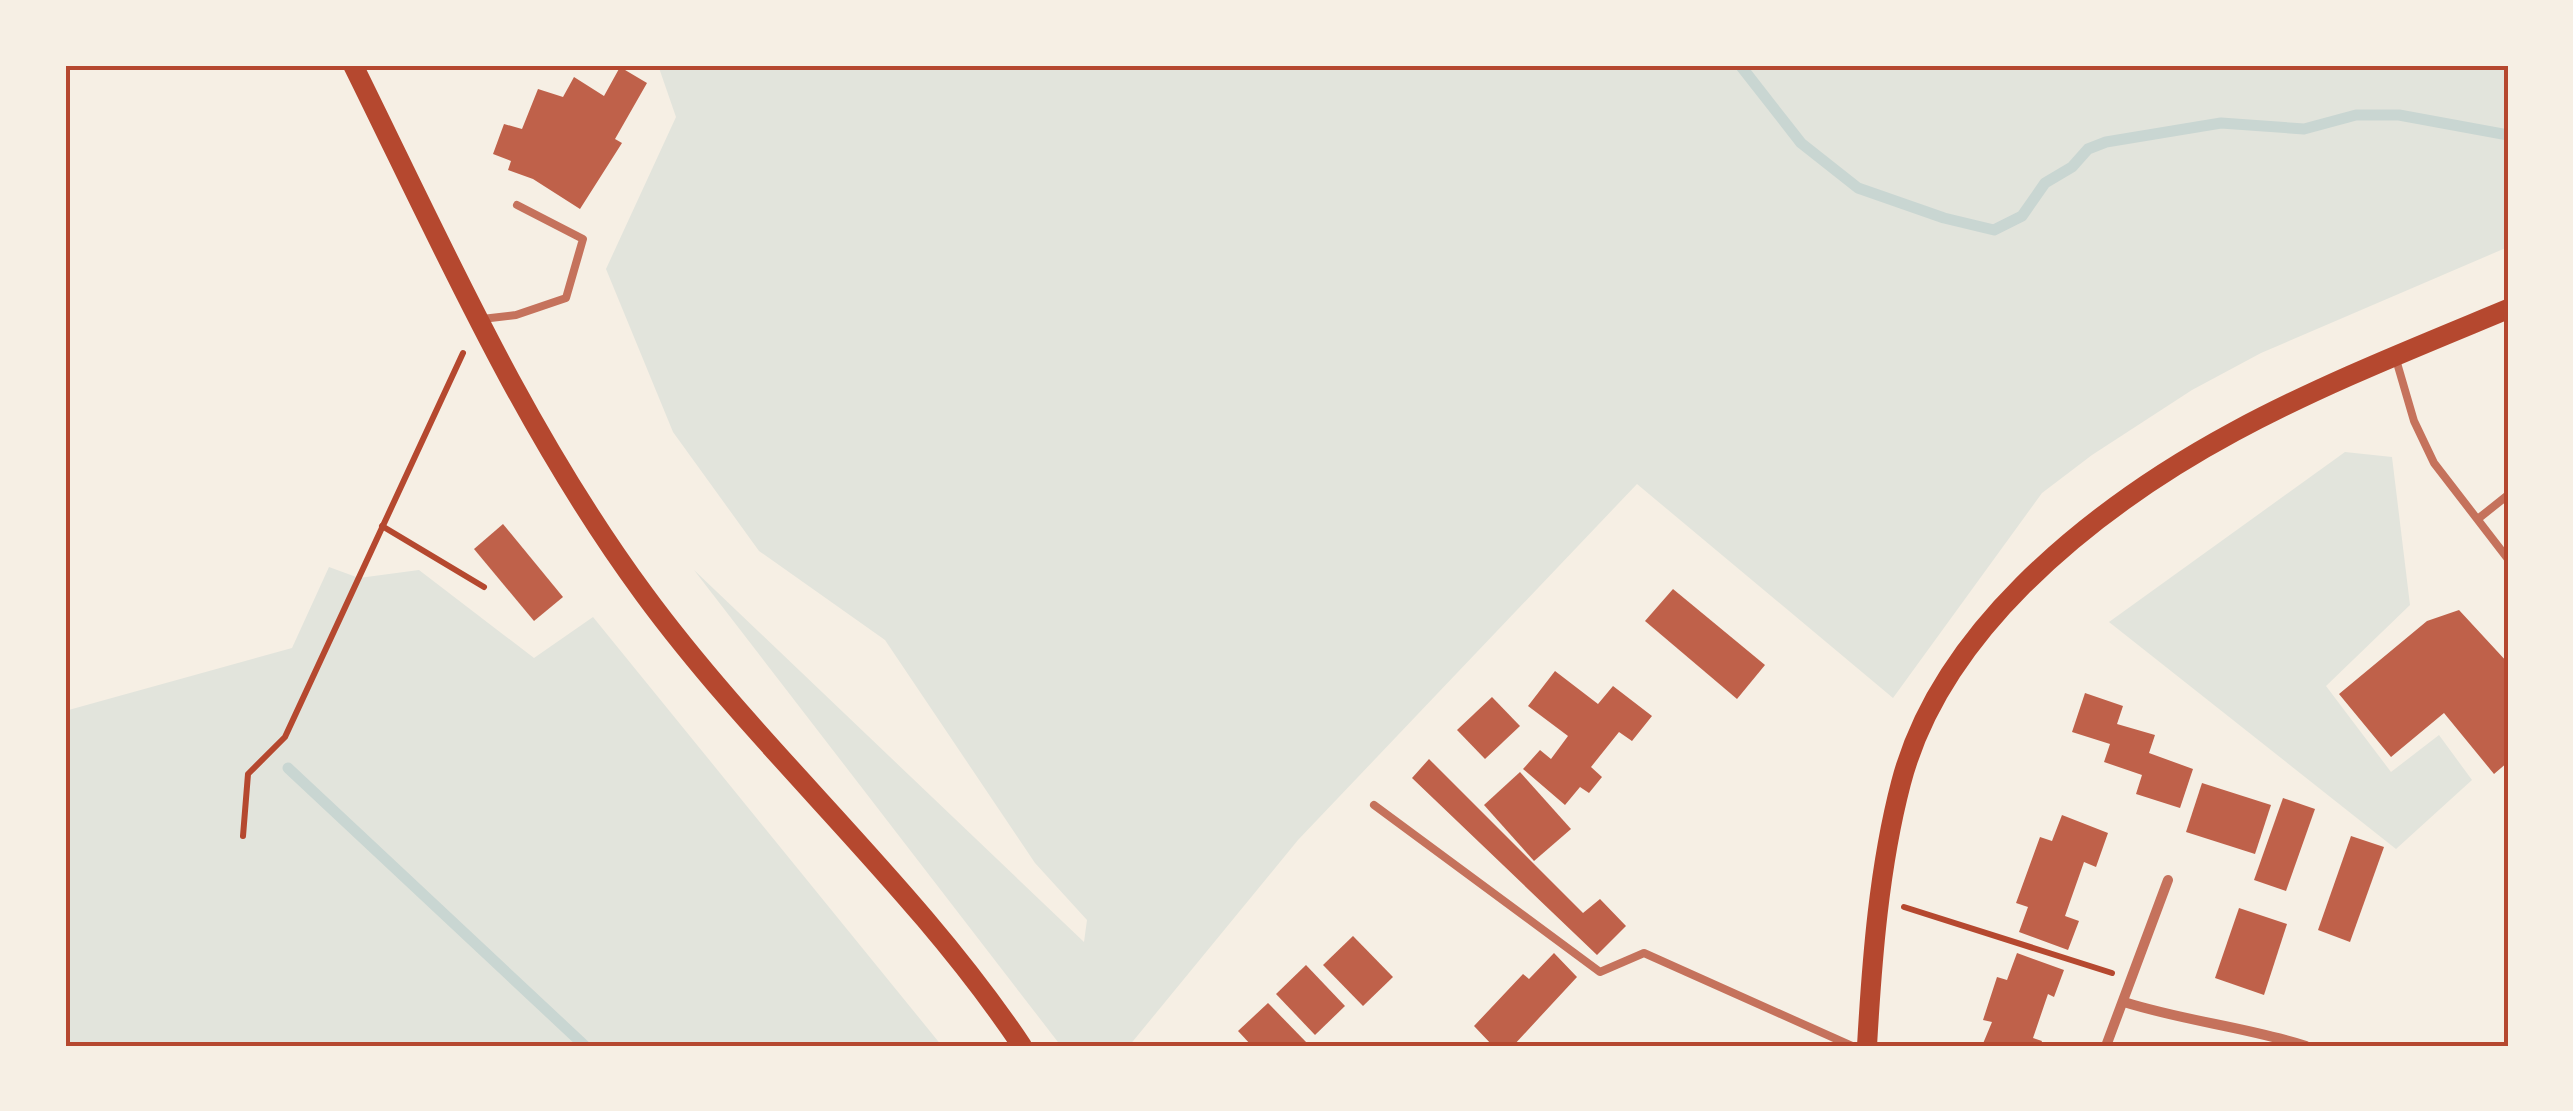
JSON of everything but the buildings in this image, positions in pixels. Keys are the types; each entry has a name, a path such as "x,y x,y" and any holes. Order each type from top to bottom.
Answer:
{"main road":[{"path":"353,65 478,320 582,505 645,596 704,671 944,942 1022,1046"},
{"path":"1867,1046 1880,898 1901,780 1939,692 1979,629 2074,535 2180,460 2246,422 2508,309"}],"street":[{"path":"2106,1046 2168,880"},
{"path":"2124,1002 2160,1013 2249,1028 2306,1046"}],"lane":[{"path":"478,320 516,314 566,298 583,239 517,205"},
{"path":"2395,356 2414,421 2434,462 2508,559"},
{"path":"2479,518 2508,494"},
{"path":"1374,806 1600,972 1644,953 1852,1046"}],"path":[{"path":"244,836 248,774 285,738 478,320"},
{"path":"382,526 484,587"},
{"path":"1880,898 2133,980"}],"shaded area":[{"path":"658,65 2508,65 2508,247 2261,353 2192,390 2092,455 2042,493 1893,698 1637,484 1298,840 1129,1046 1061,1046 694,570 1084,942 1087,920 1035,863 885,640 759,551 673,432 606,269 676,117"},
{"path":"2345,452 2392,457 2410,605 2326,686 2391,772 2439,735 2472,780 2396,849 2109,622"},
{"path":"329,567 359,578 419,570 534,658 593,617 942,1046 65,1046 65,711 292,648"}],"waterway":[{"path":"1740,65 1801,143 1858,188 1944,218 1994,230 2022,216 2045,183 2072,167 2088,149 2106,142 2221,123 2304,129 2356,115 2399,115 2508,135"},
{"path":"288,768 585,1046"}]}
